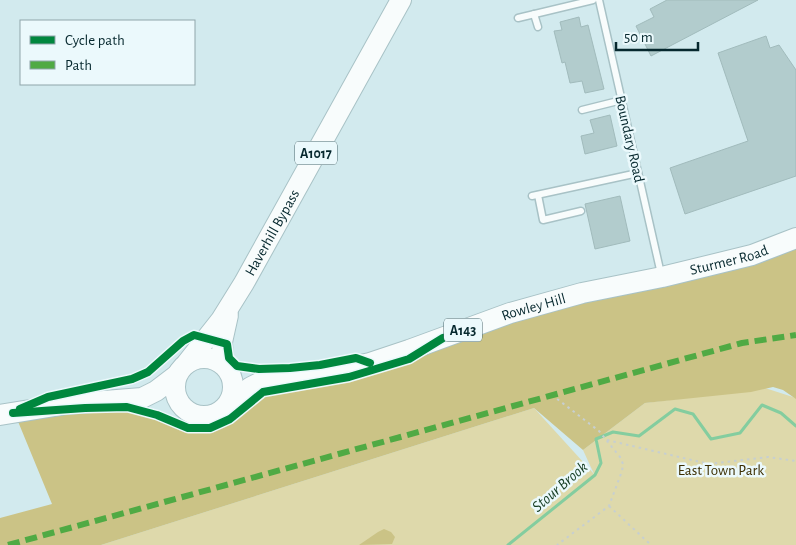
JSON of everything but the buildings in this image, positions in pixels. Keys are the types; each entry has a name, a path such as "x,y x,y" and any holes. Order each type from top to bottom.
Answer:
{"main road":[{"name":"Haverhill Bypass","path":"182,369 231,306 401,0"},
{"name":"Sturmer Road","path":"662,277 752,255 796,238"},
{"name":"Rowley Hill","path":"230,402 250,387 265,380 329,372 370,363 510,313 582,293 662,277"},
{"name":"Haverhill Bypass","path":"225,367 222,342 231,306"},
{"path":"205,358 214,360 225,367 234,386 230,402 224,410 216,415 206,417 197,416 181,407 177,400 175,383 182,369 195,359 205,358"},
{"name":"Rowley Hill","path":"225,367 237,374 265,380"},
{"name":"A1017","path":"142,398 156,391 182,369"},
{"name":"A1017","path":"0,415 67,404 142,398 159,401 188,412"}],"lane":[{"path":"518,18 593,0"},
{"name":"Boundary Road","path":"599,0 662,277"},
{"path":"534,14 538,28"},
{"path":"582,110 622,100"},
{"path":"581,211 543,220 535,196 638,173"}],"path":[{"path":"552,395 599,431 620,457 623,464 609,506 557,545"},
{"path":"607,440 709,464 768,457 796,461"},
{"path":"609,506 650,545"}],"green space":[{"name":"East Town Park","path":"765,388 796,398 796,545 101,545 534,408 594,474 583,450 645,403"}],"shaded area":[{"path":"796,238 796,399 783,390 773,387 751,392 645,403 583,450 534,408 101,545 0,545 0,518 52,504 17,419 127,407 157,415 188,428 210,428 230,419 263,392 349,377 478,332"},
{"path":"384,529 391,532 395,537 392,544 359,545 378,532"}],"waterway":[{"name":"Stour Brook","path":"508,545 595,475 601,463 596,439 613,432 639,436 675,409 693,414 711,439 740,433 762,405 781,413 796,426"}],"marked path":[{"path":"8,545 742,343 796,335"}],"cycle path":[{"path":"20,409 48,397 132,379 148,372 183,341 194,335 227,344 229,358 237,366 259,369 290,368 320,365 356,358 370,363"},
{"path":"13,413 127,407 157,415 188,428 210,428 230,419 263,392 349,377 409,359 443,338"}]}
